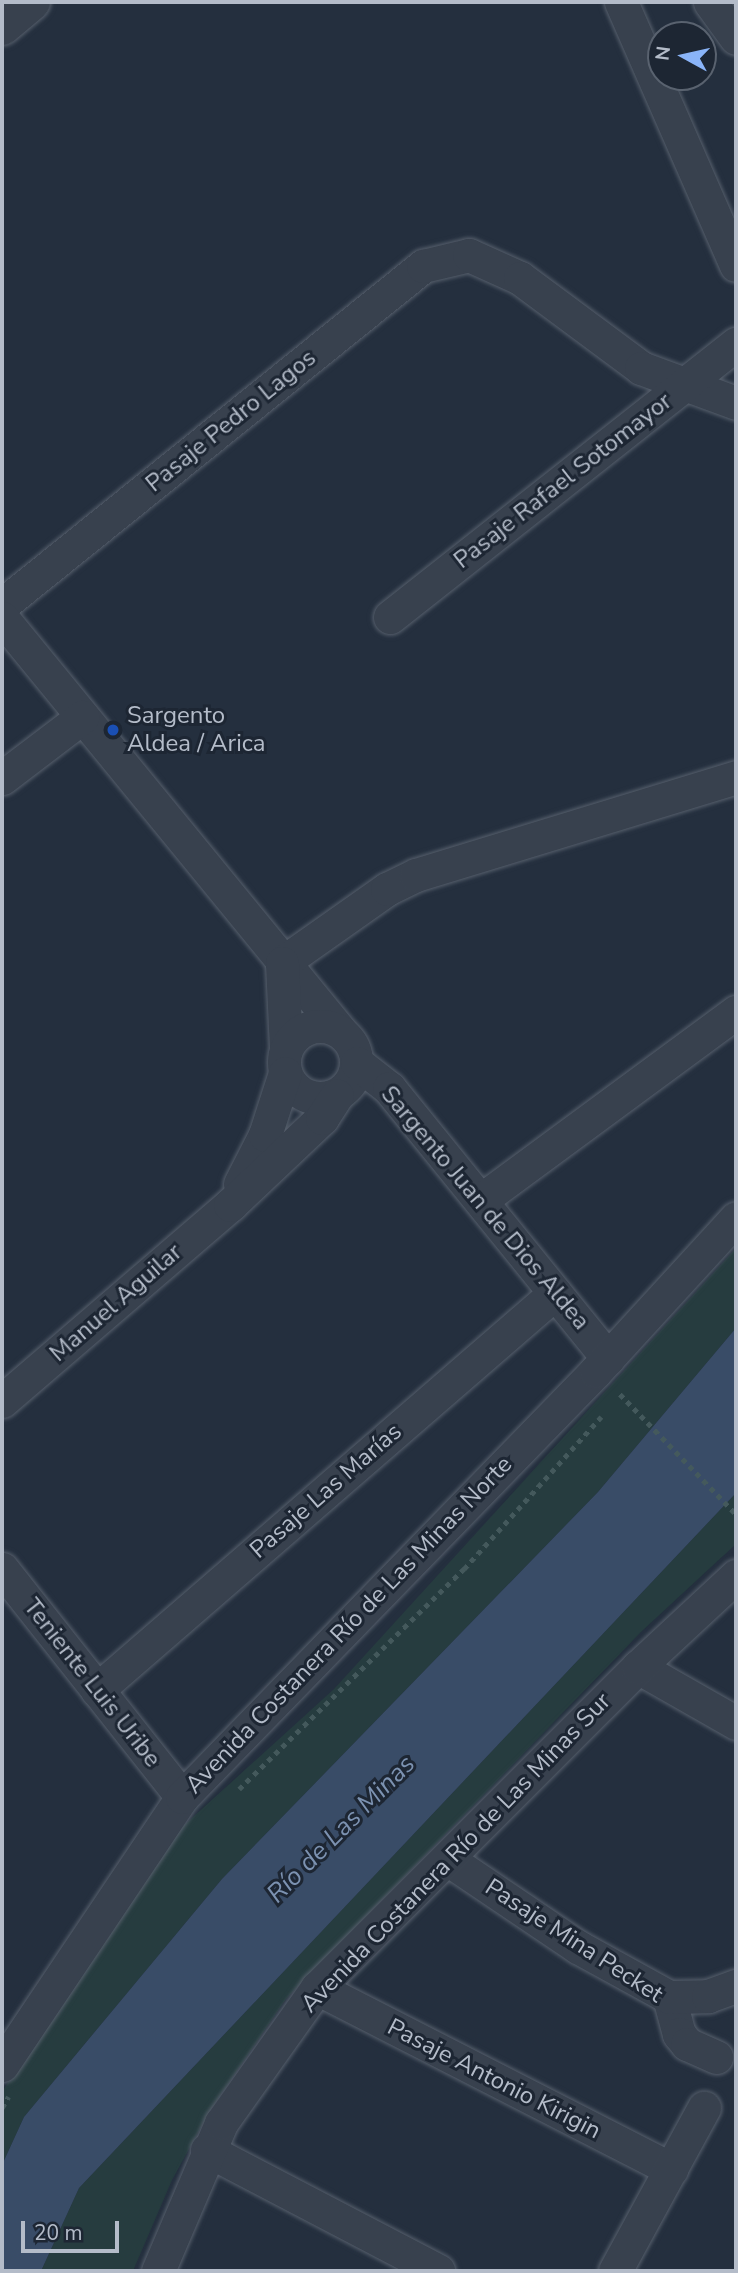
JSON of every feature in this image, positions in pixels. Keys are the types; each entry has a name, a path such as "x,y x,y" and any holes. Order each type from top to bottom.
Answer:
{"street":[{"path":"2,26 31,2"},
{"path":"621,2 736,265"},
{"path":"710,2 736,38"},
{"name":"Pasaje Pedro Lagos","path":"2,605 423,266 468,255 520,278 641,368 689,382"},
{"name":"Pasaje Rafael Sotomayor","path":"390,617 736,344"},
{"path":"689,382 736,403"},
{"path":"2,618 356,1051 354,1076 337,1095 325,1098 300,1093 286,1060 282,962"},
{"path":"2,778 82,717"},
{"path":"282,962 387,889 416,875 736,777"},
{"path":"481,1200 736,1012"},
{"path":"286,1060 293,1037 316,1025 340,1031"},
{"name":"Manuel Aguilar","path":"230,1205 265,1135 286,1060"},
{"name":"Sargento Juan de Dios Aldea","path":"357,1063 389,1088 608,1358"},
{"name":"Manuel Aguilar","path":"2,1401 230,1205 322,1118 337,1095"},
{"name":"Avenida Costanera Río de Las Minas Norte","path":"9,2074 182,1797 608,1358 736,1218"},
{"name":"Pasaje Las Marías","path":"97,1689 555,1293"},
{"name":"Avenida Costanera Río de Las Minas Sur","path":"158,2271 206,2150 317,1988 449,1860 638,1667 736,1576"},
{"name":"Teniente Luis Uribe","path":"4,1584 97,1689 182,1797"},
{"path":"638,1667 736,1723"},
{"name":"Pasaje Mina Pecket","path":"449,1860 578,1947 669,1997 679,2034 687,2044 716,2057"},
{"path":"669,1997 708,1996 736,1986"},
{"name":"Pasaje Antonio Kirigin","path":"317,1988 671,2169"},
{"path":"615,2271 704,2108"},
{"path":"206,2150 438,2271"}],"path":[{"path":"613,1404 630,1385"},
{"path":"231,1797 290,1744 436,1598 605,1413"},
{"path":"643,1416 734,1511"},
{"path":"2,2108 9,2074"}],"green space":[{"path":"736,1248 736,1328 598,1492 222,1879 24,2117 2,2165 2,2092 126,1897 182,1827 334,1689"},
{"path":"736,1493 736,1544 641,1632 286,1999 211,2109 172,2180 133,2271 41,2271 79,2188"}],"water":[{"name":"Río de Las Minas","path":"736,1328 736,1493 79,2188 41,2271 2,2271 2,2165 24,2117 222,1879 598,1492"}],"place":[{"name":"Sargento Aldea / Arica","path":"113,730"}]}
